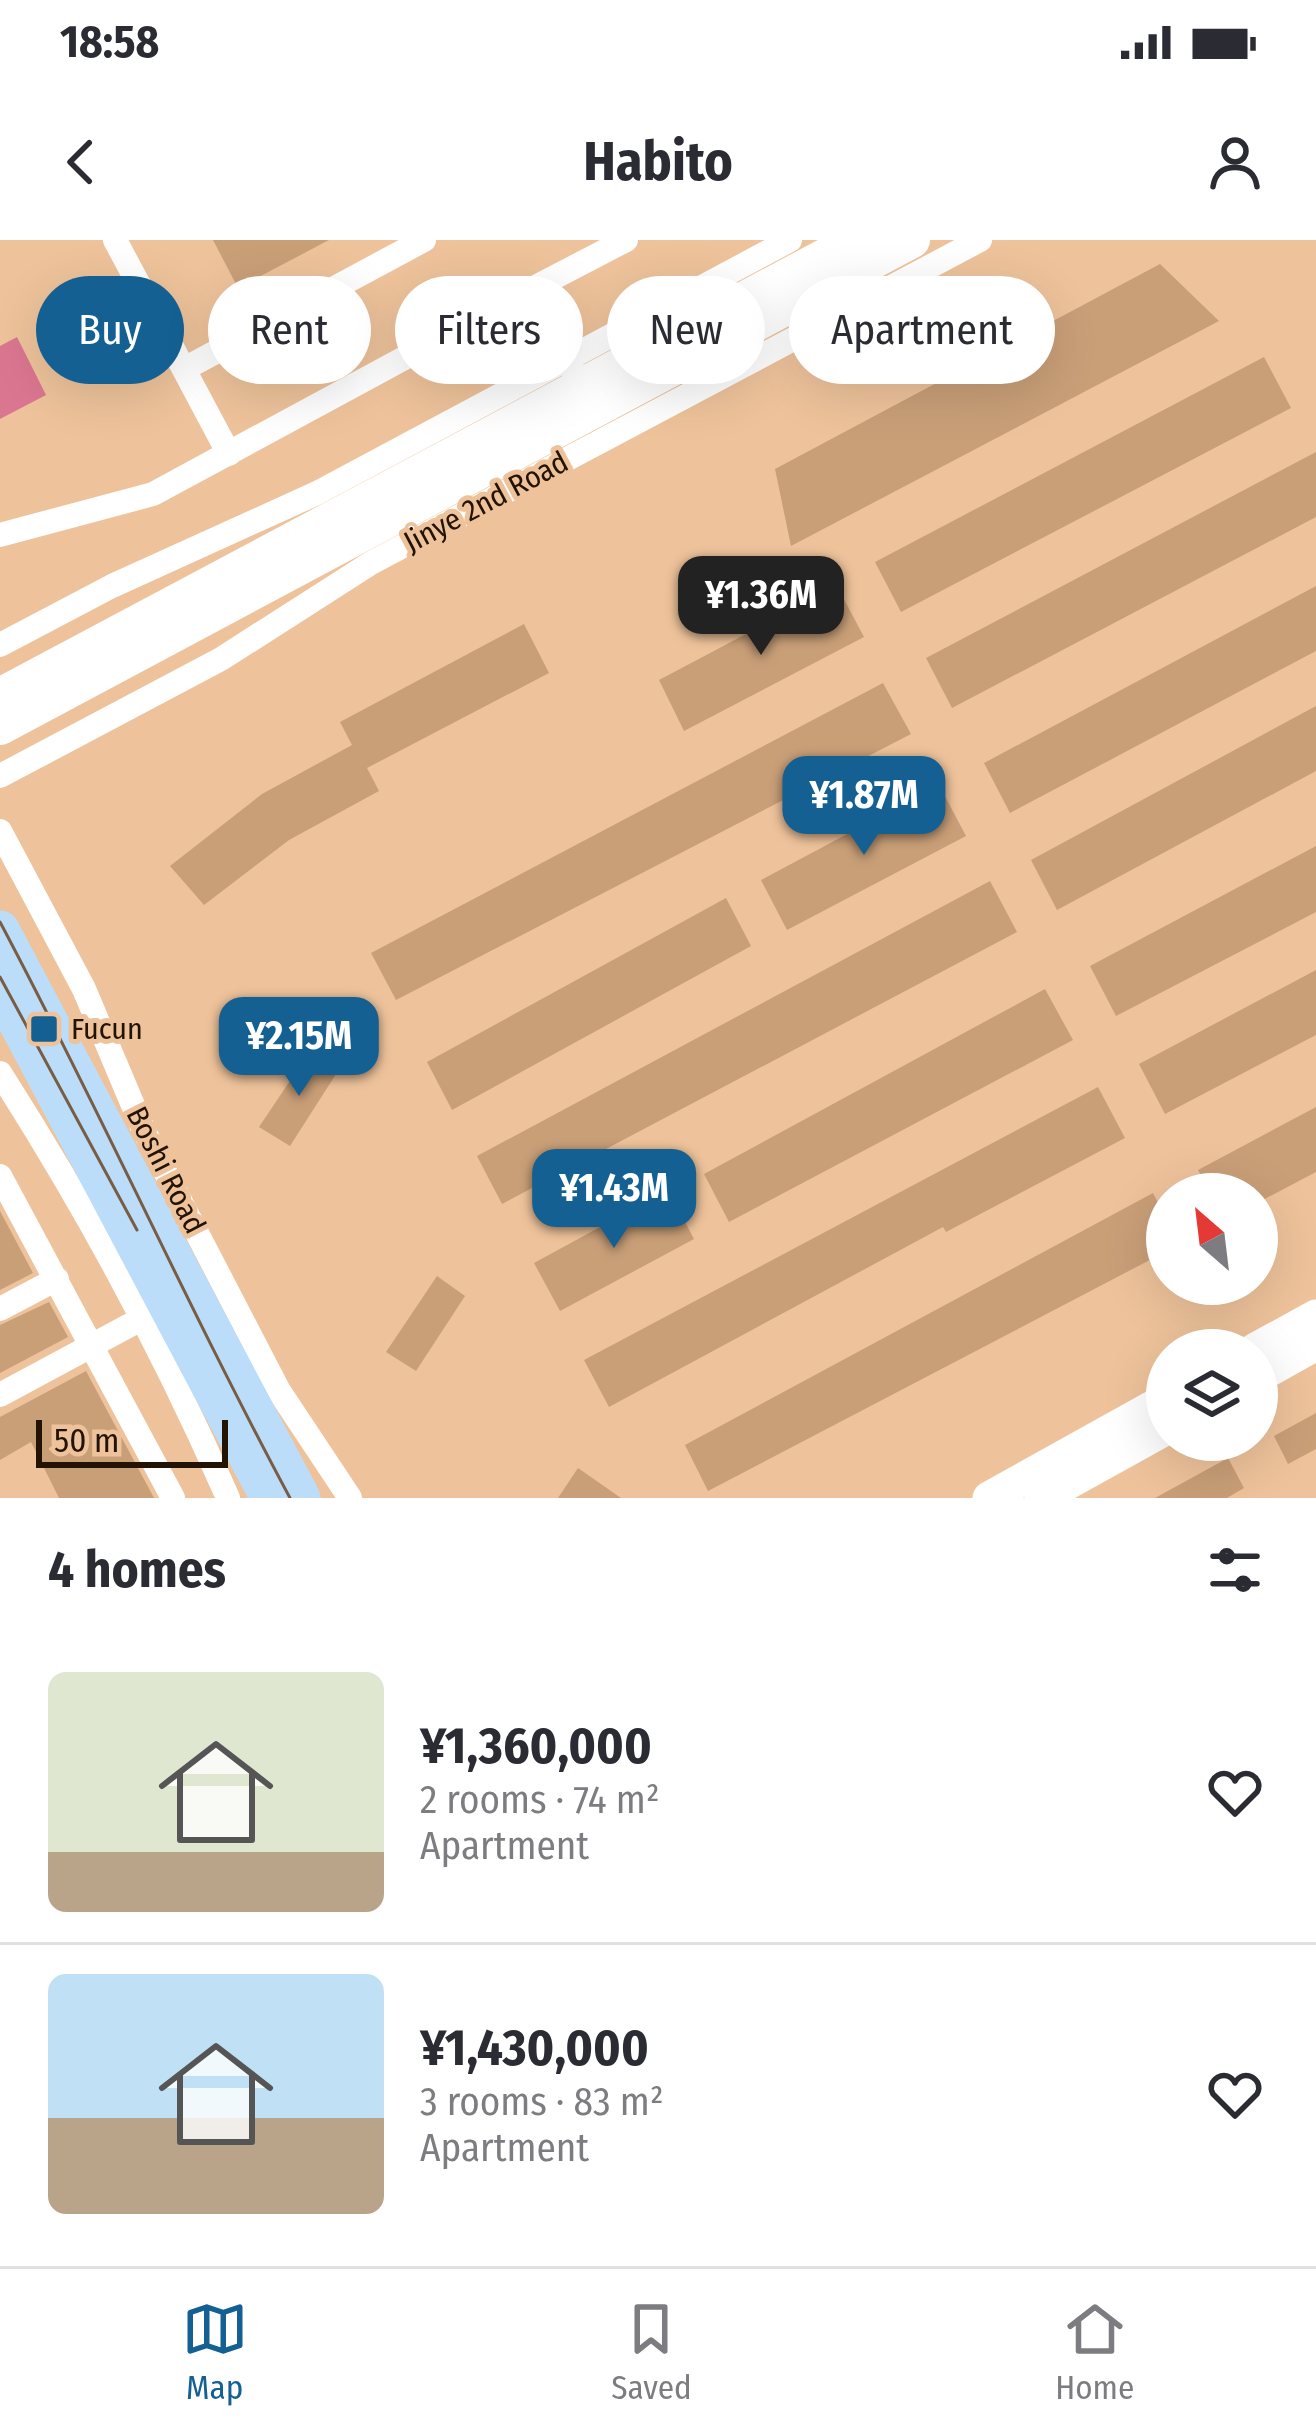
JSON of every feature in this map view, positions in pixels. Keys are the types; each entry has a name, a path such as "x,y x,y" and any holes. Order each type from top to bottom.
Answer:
{"main road":[{"name":"Jinye 2nd Road","path":"0,696 856,240"},
{"name":"Jinye 2nd Road","path":"0,727 581,385 900,243"},
{"name":"Boshi Road","path":"0,930 301,1498"},
{"name":"Boshi Road","path":"0,989 270,1498"}],"street":[{"path":"115,240 134,276"},
{"path":"229,454 184,369 424,240"},
{"path":"557,276 626,240"},
{"name":"Jinye 2nd Road","path":"0,645 112,586 317,493 581,385 790,240"},
{"name":"Jinye 2nd Road","path":"0,776 221,659 371,563 980,240"},
{"path":"0,535 153,494 395,364"},
{"name":"Boshi Road","path":"0,831 84,989 143,1130 268,1371 350,1498"},
{"path":"0,1073 76,1192 143,1318 227,1498"},
{"path":"0,1176 12,1221 57,1279 173,1498"},
{"path":"0,1310 57,1279"},
{"path":"1278,1337 1316,1316"},
{"path":"0,1395 143,1318"},
{"path":"1278,1365 1316,1344"},
{"path":"989,1498 1146,1411"},
{"path":"1041,1498 1146,1440"}],"shaded area":[{"path":"17,337 36,384 46,395 0,419 0,346"}],"building":[{"path":"213,240 329,240 261,276 232,276"},
{"path":"1160,264 1219,321 791,546 775,469 935,384 1055,384 1055,320"},
{"path":"1264,357 1291,408 901,612 875,562"},
{"path":"1316,452 1316,517 952,708 926,658"},
{"path":"837,586 864,637 684,731 659,680"},
{"path":"1316,586 1316,651 1010,813 984,763"},
{"path":"524,624 549,673 367,768 379,791 289,840 204,905 170,866 262,794 352,745 340,722"},
{"path":"883,683 911,734 396,1000 371,953"},
{"path":"1316,706 1316,771 1057,910 1031,860"},
{"path":"939,785 966,836 787,930 761,880"},
{"path":"1316,846 1316,912 1116,1016 1090,966"},
{"path":"990,881 1017,932 502,1204 477,1156"},
{"path":"726,898 751,946 452,1110 427,1062"},
{"path":"1316,970 1316,1035 1165,1114 1139,1064"},
{"path":"1045,989 1073,1040 729,1222 704,1174"},
{"path":"310,1051 338,1071 290,1146 259,1127"},
{"path":"1098,1087 1125,1138 946,1232 943,1227 609,1407 584,1360"},
{"path":"1316,1107 1316,1172 1278,1192 1278,1173 1198,1170"},
{"path":"668,1190 694,1239 560,1311 534,1263"},
{"path":"1146,1197 1146,1262 708,1491 685,1445"},
{"path":"0,1211 33,1273 0,1290"},
{"path":"437,1276 465,1296 416,1371 386,1352"},
{"path":"49,1302 68,1337 0,1373 0,1325"},
{"path":"86,1371 154,1498 59,1498 31,1442 0,1460 0,1417"},
{"path":"1316,1413 1316,1449 1288,1464 1278,1434"},
{"path":"1223,1461 1230,1461 1244,1488 1227,1498 1155,1498"},
{"path":"578,1468 621,1498 558,1498"}],"tram line":[{"path":"0,922 290,1498"},
{"path":"0,977 137,1230"}],"place":[{"name":"Fucun","path":"44,1029"}]}
